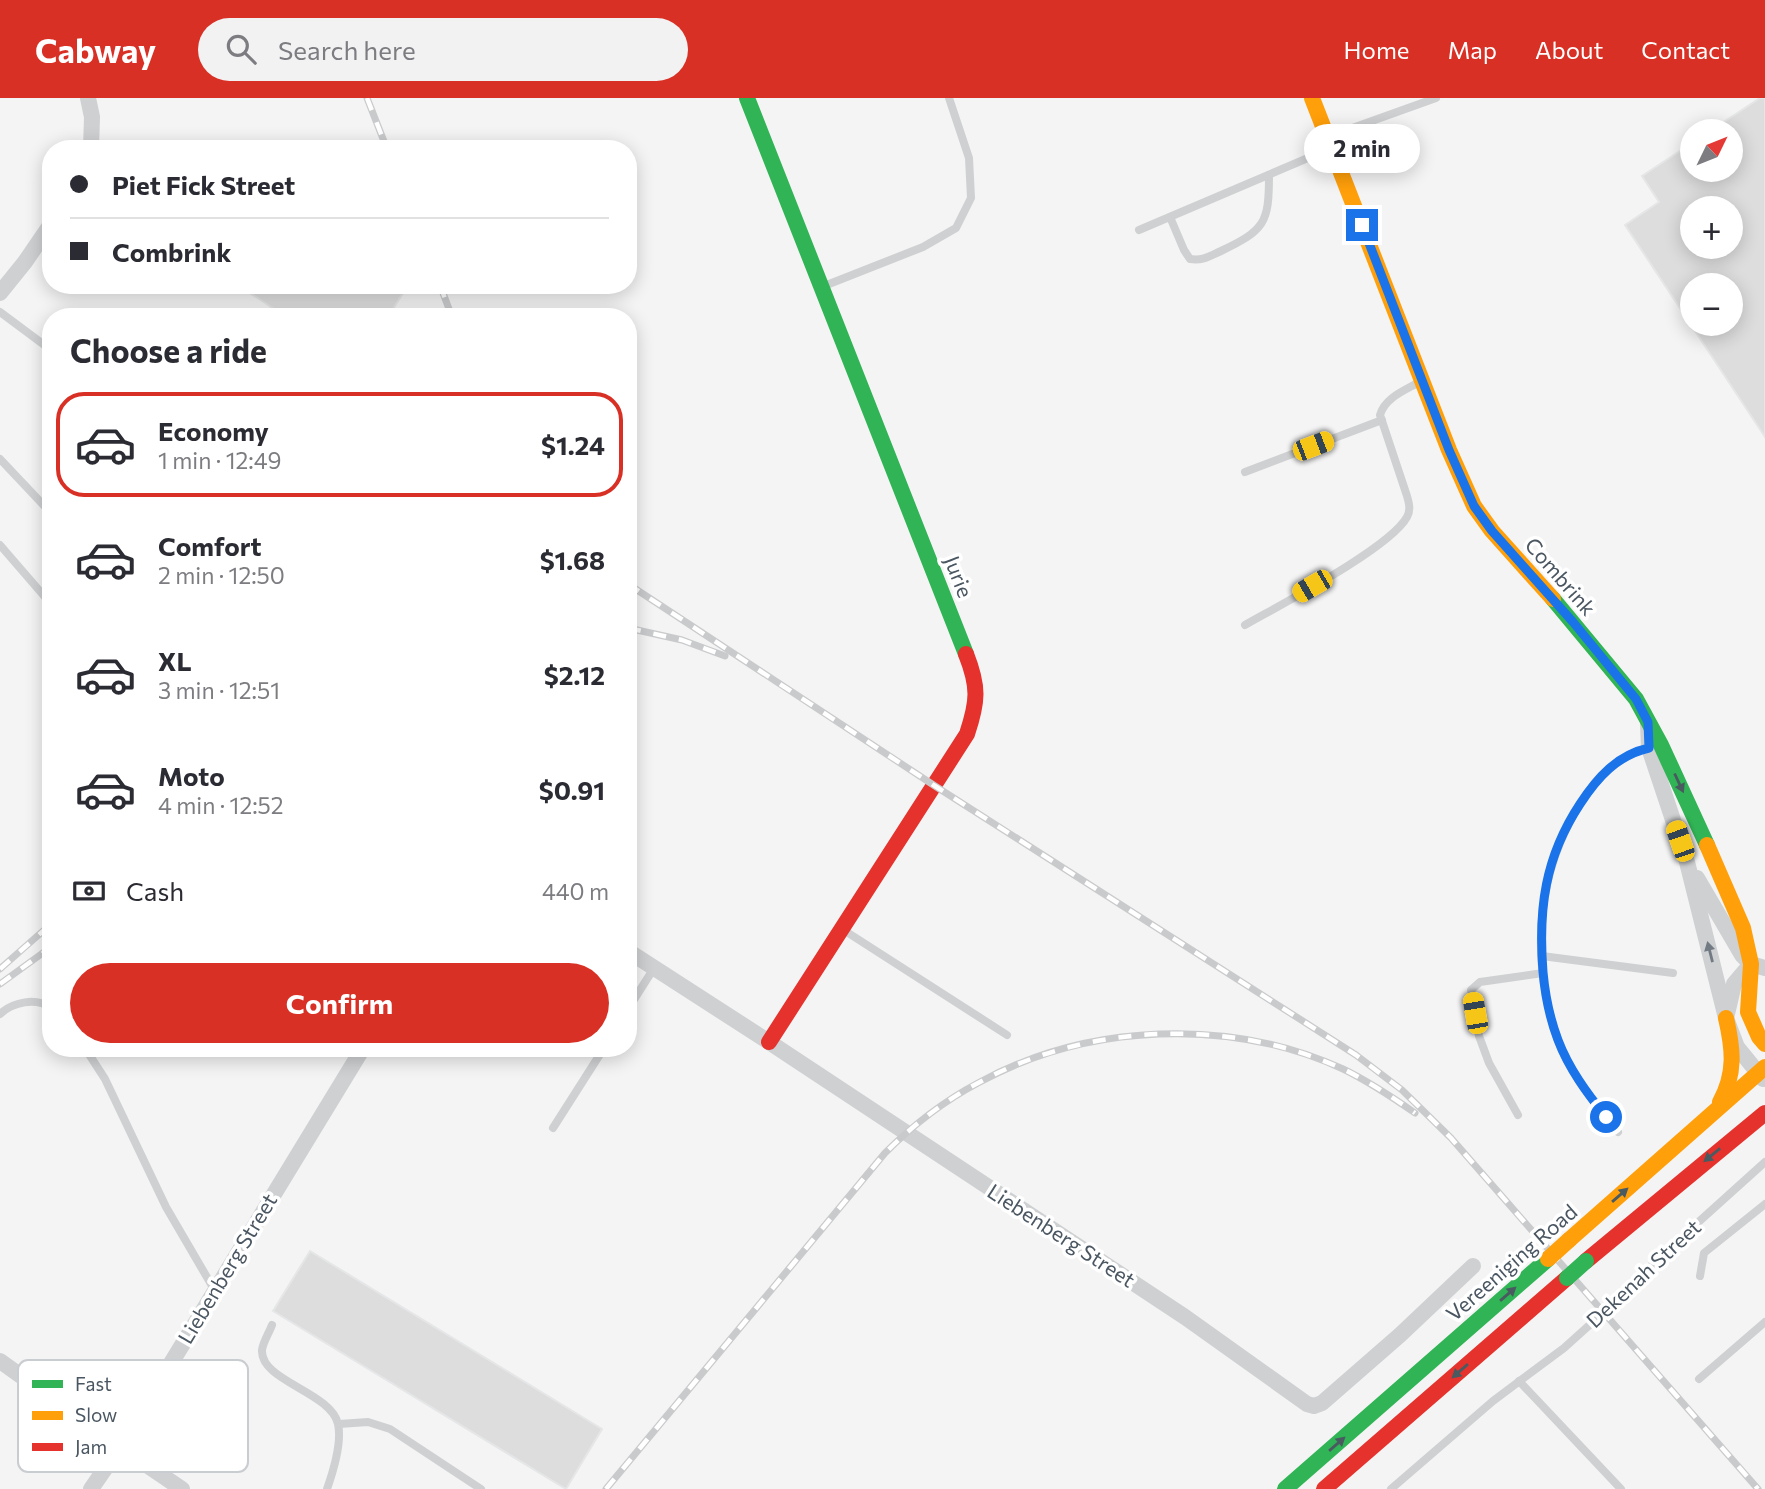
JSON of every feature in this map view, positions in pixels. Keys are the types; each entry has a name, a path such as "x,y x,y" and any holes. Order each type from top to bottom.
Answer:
{"street":[{"path":"88,98 92,117 91,140"},
{"name":"Jurie","path":"747,98 973,672 976,695 973,718 967,734 769,1042"},
{"name":"Combrink","path":"1312,98 1474,506 1492,531 1573,622 1636,699 1648,722 1655,746 1727,888 1758,966 1748,1012 1765,1044"},
{"path":"0,293 42,237"},
{"path":"1655,746 1687,862 1732,1051 1733,1073 1727,1089 1712,1113"},
{"path":"1687,862 1734,944 1758,966 1734,985 1726,1018 1737,1047 1763,1074"},
{"path":"1708,897 1727,888"},
{"name":"Liebenberg Street","path":"637,957 1185,1317 1307,1404 1314,1406 1322,1402 1474,1266"},
{"name":"Liebenberg Street","path":"173,1360 358,1057"},
{"name":"Vereeniging Road","path":"1285,1489 1712,1113 1763,1074"},
{"path":"1324,1489 1567,1278 1765,1113"},
{"path":"0,1361 18,1374"},
{"name":"Liebenberg Street","path":"91,1489 103,1472"},
{"path":"158,1472 183,1489"}],"lane":[{"path":"822,287 923,247 956,228 971,198 971,185 969,158 948,98"},
{"path":"1139,230 1269,175 1330,143 1436,98"},
{"path":"1170,217 1184,250 1191,259 1200,261 1247,239 1262,225 1269,204 1269,175"},
{"path":"0,312 42,343"},
{"path":"1245,625 1346,566 1401,525 1409,514 1408,496 1381,415 1383,406 1422,380"},
{"path":"1245,472 1382,421"},
{"path":"0,460 42,504"},
{"path":"0,545 42,594"},
{"path":"1618,1132 1582,1087 1557,1039 1545,991 1540,936 1542,906 1546,879 1557,845 1574,813 1616,761 1655,746"},
{"path":"841,929 1007,1035"},
{"path":"1542,956 1674,973"},
{"path":"637,995 654,968"},
{"path":"1518,1115 1489,1063 1479,1035 1471,990 1480,982 1544,973"},
{"path":"0,1014 9,1006 25,1002 42,1003"},
{"path":"91,1057 105,1079 166,1207 215,1291"},
{"path":"553,1128 598,1057"},
{"name":"Dekenah Street","path":"1391,1489 1519,1381 1564,1348 1765,1162"},
{"path":"1700,1276 1704,1253 1765,1204"},
{"path":"1699,1379 1765,1322"},
{"path":"272,1325 262,1349 264,1362 332,1412 339,1424 337,1451 327,1489"},
{"path":"1519,1381 1621,1489"},
{"path":"339,1424 368,1422 390,1429 481,1489"}],"building":[{"path":"1760,98 1765,98 1765,437 1698,336 1743,336 1743,273 1680,273 1680,308 1625,225 1659,202 1642,176 1680,151 1680,182 1743,182 1743,119 1728,119"},
{"path":"252,294 402,294 394,308 272,308"},
{"path":"310,1251 602,1429 566,1489 273,1311"}],"railway":[{"path":"367,98 383,140"},
{"path":"443,294 449,308"},
{"path":"637,590 935,786 1356,1055 1402,1090 1451,1138 1758,1489"},
{"path":"637,630 682,640 725,656"},
{"path":"0,969 42,932"},
{"path":"0,984 42,954"},
{"path":"606,1489 885,1153 941,1106 978,1083 1020,1063 1065,1048 1112,1038 1159,1034 1207,1035 1254,1041 1299,1052 1343,1069 1415,1113"}],"traffic: fast":[{"path":"747,98 966,654"},
{"path":"1553,599 1636,699 1661,745 1707,845"},
{"path":"1285,1489 1548,1259"},
{"path":"1567,1278 1586,1261"}],"traffic: slow":[{"path":"1312,98 1449,450 1474,506 1492,531 1553,599"},
{"path":"1707,845 1743,928 1751,964 1748,1012 1765,1044"},
{"path":"1720,1102 1729,1081 1732,1061 1726,1018"},
{"path":"1569,1240 1765,1067"},
{"path":"1548,1259 1569,1240"}],"traffic: jam":[{"path":"769,1042 967,734 976,694 966,654"},
{"path":"1586,1261 1765,1113"},
{"path":"1324,1489 1567,1278"}],"route":[{"path":"1362,225 1449,450 1474,506 1492,531 1573,622 1636,699 1648,722 1649,748 1616,761 1588,792 1574,813 1557,845 1546,879 1542,906 1540,936 1545,991 1557,1039 1582,1087 1606,1117"}]}
